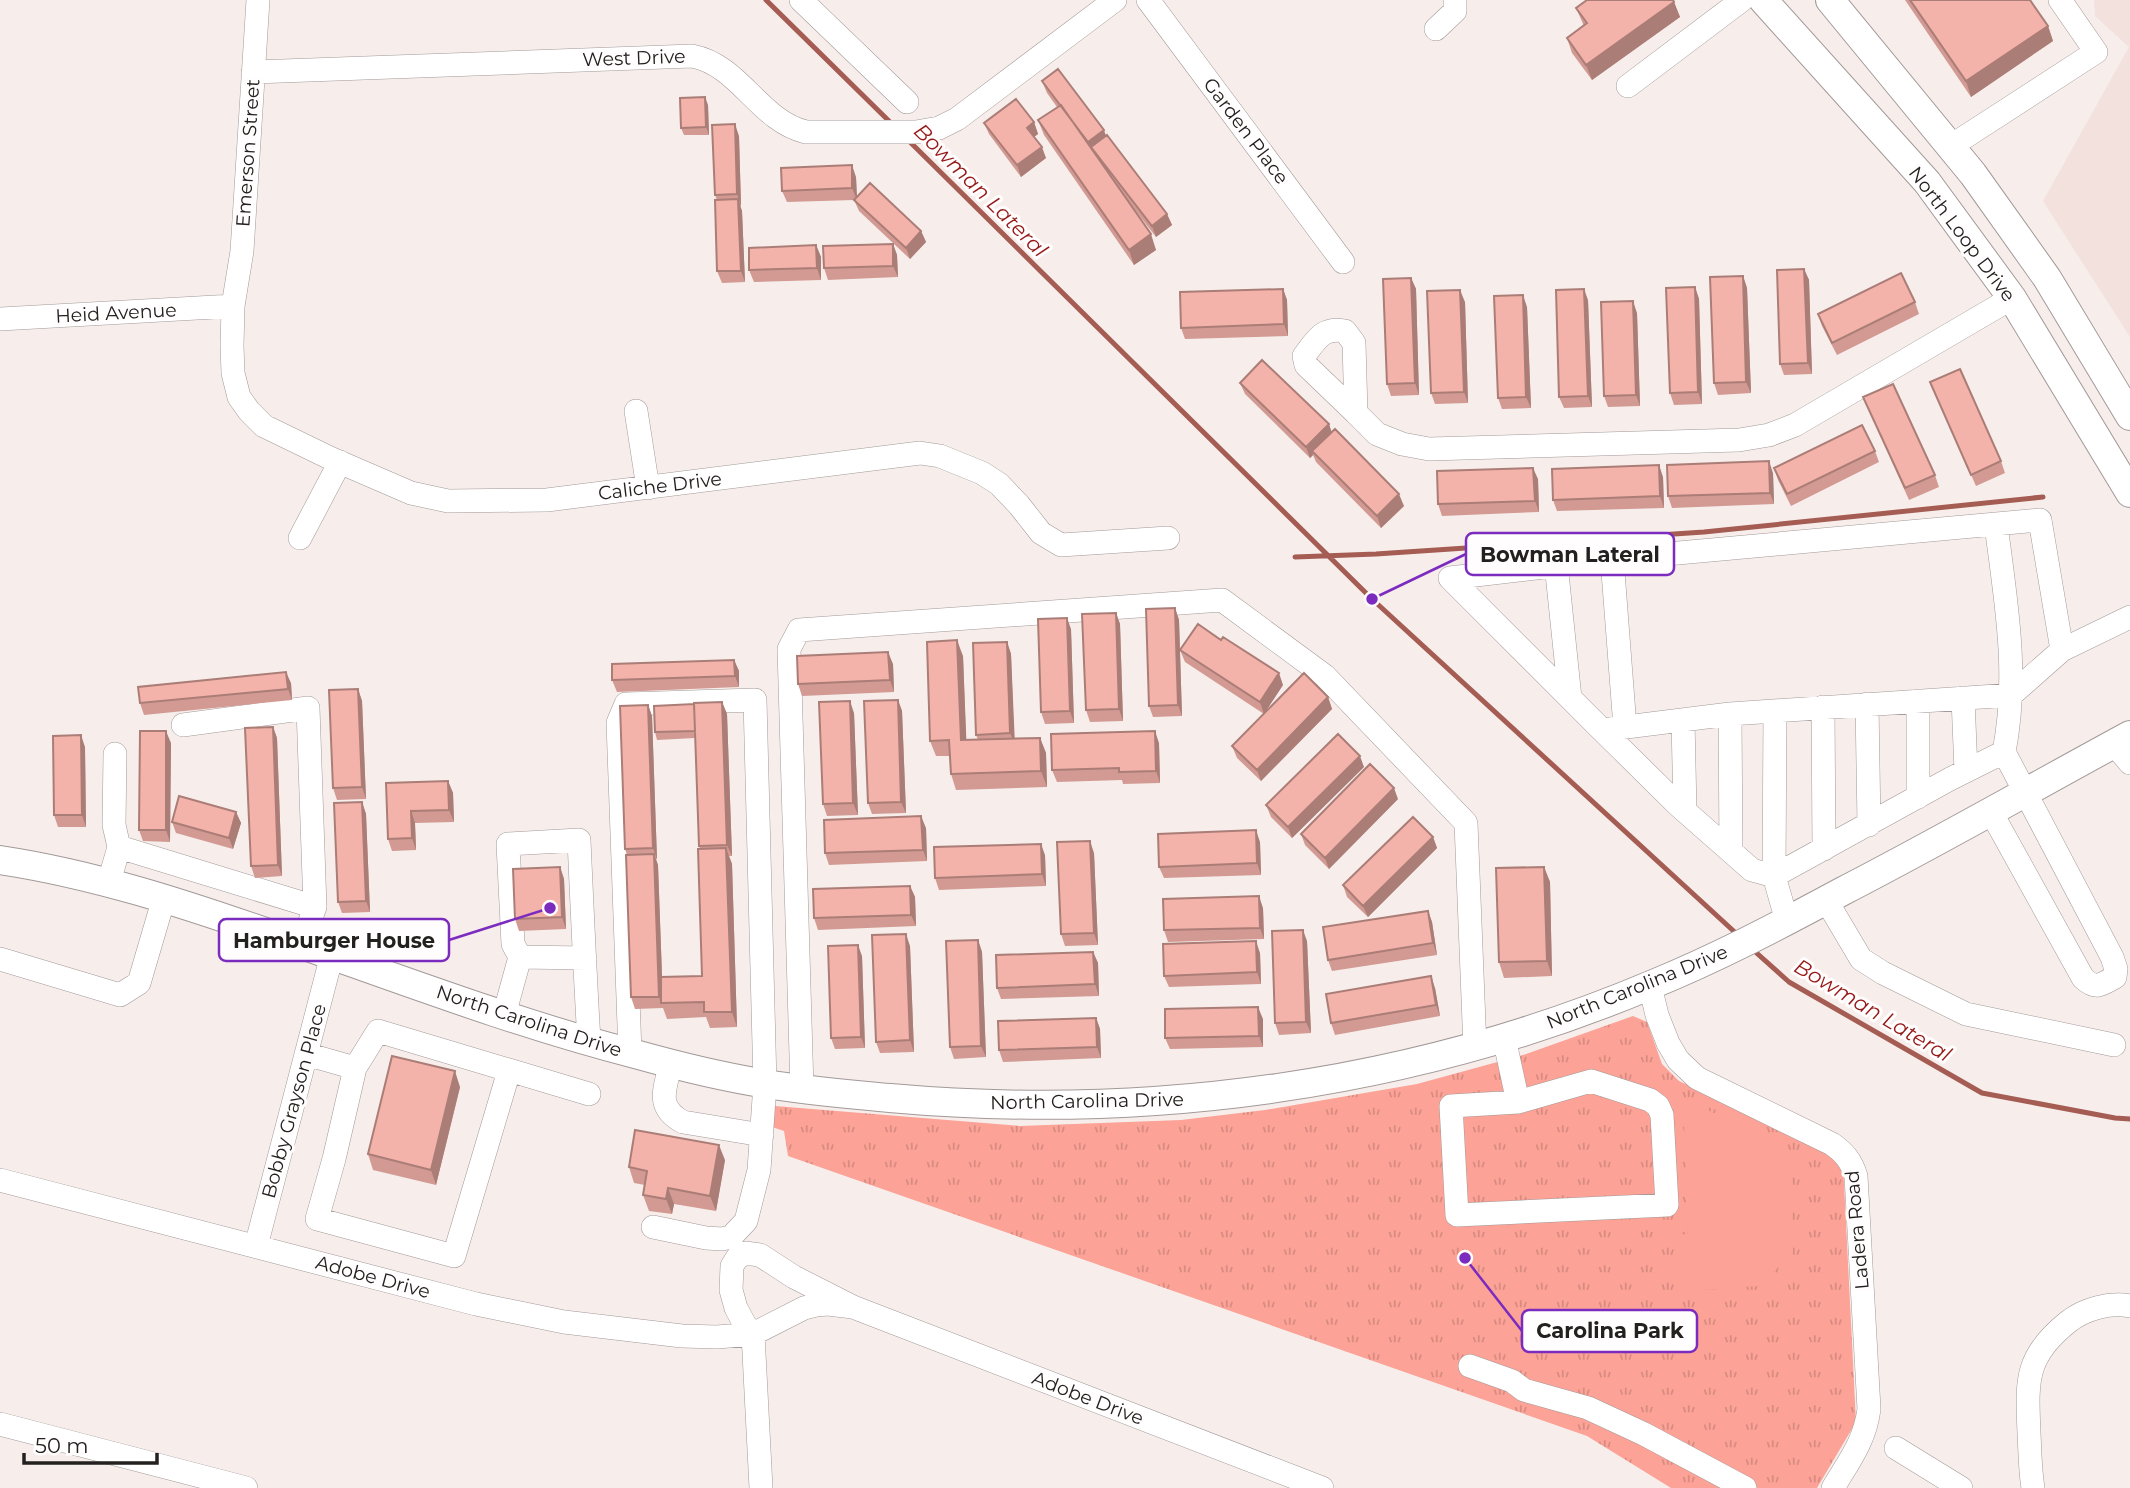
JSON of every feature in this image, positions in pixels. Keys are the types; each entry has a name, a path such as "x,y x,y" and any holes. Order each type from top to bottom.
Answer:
{"main road":[{"name":"North Loop Drive","path":"1763,0 1927,182 2011,298 2130,493"},
{"path":"1830,0 1973,174 2047,278 2130,416"},
{"path":"2011,298 2047,278"},
{"name":"North Carolina Drive","path":"0,860 109,882 164,898 504,1015 630,1053 765,1084 943,1102 1014,1105 1184,1100 1328,1080 1475,1048 1587,1010 1650,986 1777,926 2025,793 2126,746"}],"street":[{"name":"Emerson Street","path":"233,306 242,251 258,0"},
{"path":"801,0 907,102"},
{"name":"West Drive","path":"253,72 692,56 706,58 719,65 782,123 796,130 844,133 916,132 939,128 957,119 1115,0"},
{"name":"Garden Place","path":"1147,0 1343,262"},
{"path":"1436,29 1455,11 1455,0"},
{"path":"1628,86 1742,0"},
{"path":"1951,146 2096,52 2060,0"},
{"path":"1356,412 1377,433 1402,444 1429,449 1739,440 1769,435 1795,425 2011,298"},
{"name":"Heid Avenue","path":"0,319 233,306"},
{"name":"Caliche Drive","path":"233,306 233,373 239,397 264,426 411,493 447,501 547,500 920,453 940,456 982,473 999,484 1041,533 1061,545 1168,538"},
{"path":"636,411 648,488"},
{"path":"300,538 340,462"},
{"path":"2004,752 1774,876 1752,870 1685,811 1450,578 1556,564 2040,520 2062,650"},
{"path":"1992,812 2082,978 2090,985 2100,986 2115,977 2116,969 2112,957 2004,752 2010,724 2013,676 1996,525"},
{"path":"1612,559 1625,727"},
{"path":"1556,564 1570,698"},
{"path":"802,1089 789,649 799,630 1222,600 1325,676 1466,823 1475,1048"},
{"path":"1602,730 1774,710 2011,695 2062,650 2130,617"},
{"path":"1963,698 1966,771"},
{"path":"630,1053 618,723 626,704 755,701 765,1084 759,1170 746,1221 731,1237 706,1238 653,1227"},
{"path":"1918,701 1919,797"},
{"path":"1867,704 1869,825"},
{"path":"1823,707 1824,849"},
{"path":"183,726 307,708 314,907 302,944"},
{"path":"1774,710 1774,876 1777,926"},
{"path":"1730,714 1731,851"},
{"path":"1683,720 1685,811"},
{"path":"109,882 119,847 114,825 116,754"},
{"path":"504,1015 520,957 513,944 508,844 579,840 589,1041"},
{"path":"119,847 314,907"},
{"path":"0,959 120,995 139,983 164,898"},
{"path":"1826,900 1861,959 1883,973 1966,1014 2114,1045"},
{"name":"Bobby Grayson Place","path":"256,1246 332,955"},
{"path":"520,957 585,958"},
{"name":"Ladera Road","path":"1650,986 1668,1043 1678,1060 1697,1078 1832,1144 1843,1151 1852,1163 1856,1176 1869,1409 1867,1427 1860,1443 1833,1488"},
{"path":"509,1071 454,1256 317,1219 355,1068 378,1031 589,1094"},
{"path":"1504,1038 1518,1102"},
{"path":"306,1054 355,1068"},
{"path":"671,1063 663,1102 671,1116 682,1122 762,1135"},
{"path":"1591,1081 1650,1100 1658,1106 1662,1115 1667,1205 1457,1215 1451,1106 1518,1102 1591,1081"},
{"name":"Adobe Drive","path":"0,1180 476,1304 564,1322 682,1336 717,1337 752,1334 804,1308 816,1305 853,1307"},
{"name":"Adobe Drive","path":"752,1334 736,1308 731,1290 732,1266 737,1258 746,1253 760,1255 794,1277 853,1307 1322,1488"},
{"path":"2033,1488 2027,1389 2037,1356 2048,1340 2073,1317 2085,1311 2112,1305 2130,1306"},
{"path":"752,1334 761,1488"},
{"path":"1470,1366 1512,1381 1524,1391 1588,1408 1644,1434 1745,1488"},
{"path":"0,1424 246,1488"},
{"path":"1896,1448 1961,1488"}],"shaded area":[{"path":"2094,0 2130,0 2130,337 2043,201 2129,47 2095,16"}],"green space":[{"path":"1633,1016 1647,1022 1662,1064 1679,1081 1823,1147 1843,1163 1856,1422 1817,1488 1671,1488 1587,1436 788,1156 784,1131 769,1126 775,1106 1020,1126 1181,1120 1265,1110 1417,1084 1523,1055"},
{"path":"1683,1098 1790,1150 1793,1254 1758,1286 1677,1292 1674,1235 1688,1234"}],"building":[{"path":"1587,0 1674,2 1586,65 1567,38 1587,23 1576,8"},
{"path":"1910,0 2030,0 2048,26 1966,81"},
{"path":"1058,69 1104,130 1088,142 1042,81"},
{"path":"705,97 706,127 681,128 680,98"},
{"path":"1016,99 1034,122 1027,128 1042,147 1017,165 984,123"},
{"path":"1061,105 1151,234 1129,250 1038,120"},
{"path":"735,124 737,194 715,195 712,125"},
{"path":"1107,135 1167,214 1152,226 1091,147"},
{"path":"852,165 852,188 782,191 781,168"},
{"path":"870,183 921,231 906,248 854,200"},
{"path":"738,199 741,271 717,271 715,200"},
{"path":"893,244 893,266 824,268 823,246"},
{"path":"816,245 817,268 749,270 749,248"},
{"path":"1804,269 1808,363 1780,364 1777,270"},
{"path":"1901,273 1915,302 1832,343 1818,314"},
{"path":"1743,276 1746,382 1714,383 1710,277"},
{"path":"1411,278 1415,383 1387,384 1383,279"},
{"path":"1695,287 1698,392 1670,393 1666,288"},
{"path":"1283,289 1284,324 1181,328 1180,292"},
{"path":"1584,289 1588,396 1559,397 1556,290"},
{"path":"1460,290 1464,392 1431,393 1427,291"},
{"path":"1523,295 1526,397 1498,398 1494,296"},
{"path":"1633,301 1636,395 1604,396 1601,302"},
{"path":"1262,360 1329,424 1306,447 1240,383"},
{"path":"1960,369 2001,461 1971,475 1930,382"},
{"path":"1893,384 1935,475 1905,488 1863,397"},
{"path":"1862,425 1875,451 1787,494 1774,468"},
{"path":"1335,429 1399,494 1377,516 1312,451"},
{"path":"1769,461 1770,493 1668,496 1667,465"},
{"path":"1659,465 1660,496 1553,500 1552,469"},
{"path":"1533,468 1535,501 1438,504 1437,471"},
{"path":"1175,608 1178,705 1149,706 1146,609"},
{"path":"1116,613 1119,709 1086,710 1082,614"},
{"path":"1067,618 1070,711 1041,712 1038,619"},
{"path":"1198,624 1279,673 1260,702 1180,650"},
{"path":"957,640 961,740 1040,738 1041,771 951,774 949,740 930,741 927,642"},
{"path":"1007,642 1010,733 976,735 973,643"},
{"path":"888,652 890,680 798,684 797,656"},
{"path":"734,660 735,676 612,680 612,664"},
{"path":"286,672 288,689 140,703 138,687"},
{"path":"1304,673 1328,697 1257,770 1232,746"},
{"path":"358,689 362,787 333,788 329,690"},
{"path":"898,700 901,802 868,803 864,701"},
{"path":"850,701 853,803 823,804 819,702"},
{"path":"722,702 727,845 699,846 694,703"},
{"path":"694,704 695,731 655,732 654,706"},
{"path":"648,705 653,848 625,849 620,706"},
{"path":"273,727 278,865 251,866 245,728"},
{"path":"140,731 166,731 166,830 139,830"},
{"path":"1155,731 1156,771 1119,772 1119,768 1052,770 1051,734"},
{"path":"1338,734 1360,756 1288,827 1266,805"},
{"path":"81,735 82,815 54,815 53,736"},
{"path":"1370,764 1394,788 1325,858 1301,834"},
{"path":"448,781 449,810 411,811 412,838 388,839 386,783"},
{"path":"179,796 236,812 229,838 172,822"},
{"path":"362,802 366,901 338,902 334,803"},
{"path":"921,816 923,850 825,853 824,820"},
{"path":"1413,817 1433,837 1363,906 1343,885"},
{"path":"1256,830 1257,863 1159,867 1158,834"},
{"path":"1090,841 1094,933 1061,934 1057,842"},
{"path":"1041,844 1042,874 935,878 934,847"},
{"path":"726,848 732,1012 704,1012 704,1002 661,1003 661,977 702,976 698,849"},
{"path":"654,854 659,997 631,997 626,855"},
{"path":"560,867 562,917 515,919 513,869"},
{"path":"1544,867 1547,961 1499,962 1496,868"},
{"path":"910,886 911,915 814,918 813,889"},
{"path":"1259,896 1260,928 1164,930 1163,899"},
{"path":"1428,911 1433,943 1328,960 1323,927"},
{"path":"1303,930 1306,1022 1275,1023 1272,931"},
{"path":"906,934 910,1040 876,1042 872,935"},
{"path":"978,940 981,1046 950,1047 946,941"},
{"path":"1256,941 1257,972 1164,976 1163,944"},
{"path":"858,945 861,1037 831,1038 828,946"},
{"path":"1093,952 1095,984 997,988 996,955"},
{"path":"1431,976 1436,1005 1331,1023 1326,994"},
{"path":"1258,1007 1259,1036 1165,1038 1165,1009"},
{"path":"1096,1018 1097,1047 999,1050 998,1021"},
{"path":"392,1056 455,1071 431,1170 368,1154"},
{"path":"635,1130 719,1145 710,1196 668,1188 666,1199 643,1195 647,1171 629,1167"}],"waterway":[{"name":"Bowman Lateral","path":"766,0 893,125"},
{"name":"Bowman Lateral","path":"907,139 1372,599 1739,936"},
{"path":"1295,557 1704,532 2043,497"},
{"name":"Bowman Lateral","path":"1751,948 1789,982 1982,1093 2130,1119"}],"place":[{"name":"Bowman Lateral","path":"1372,599"},
{"name":"Hamburger House","path":"550,908"},
{"name":"Carolina Park","path":"1465,1258"}]}
